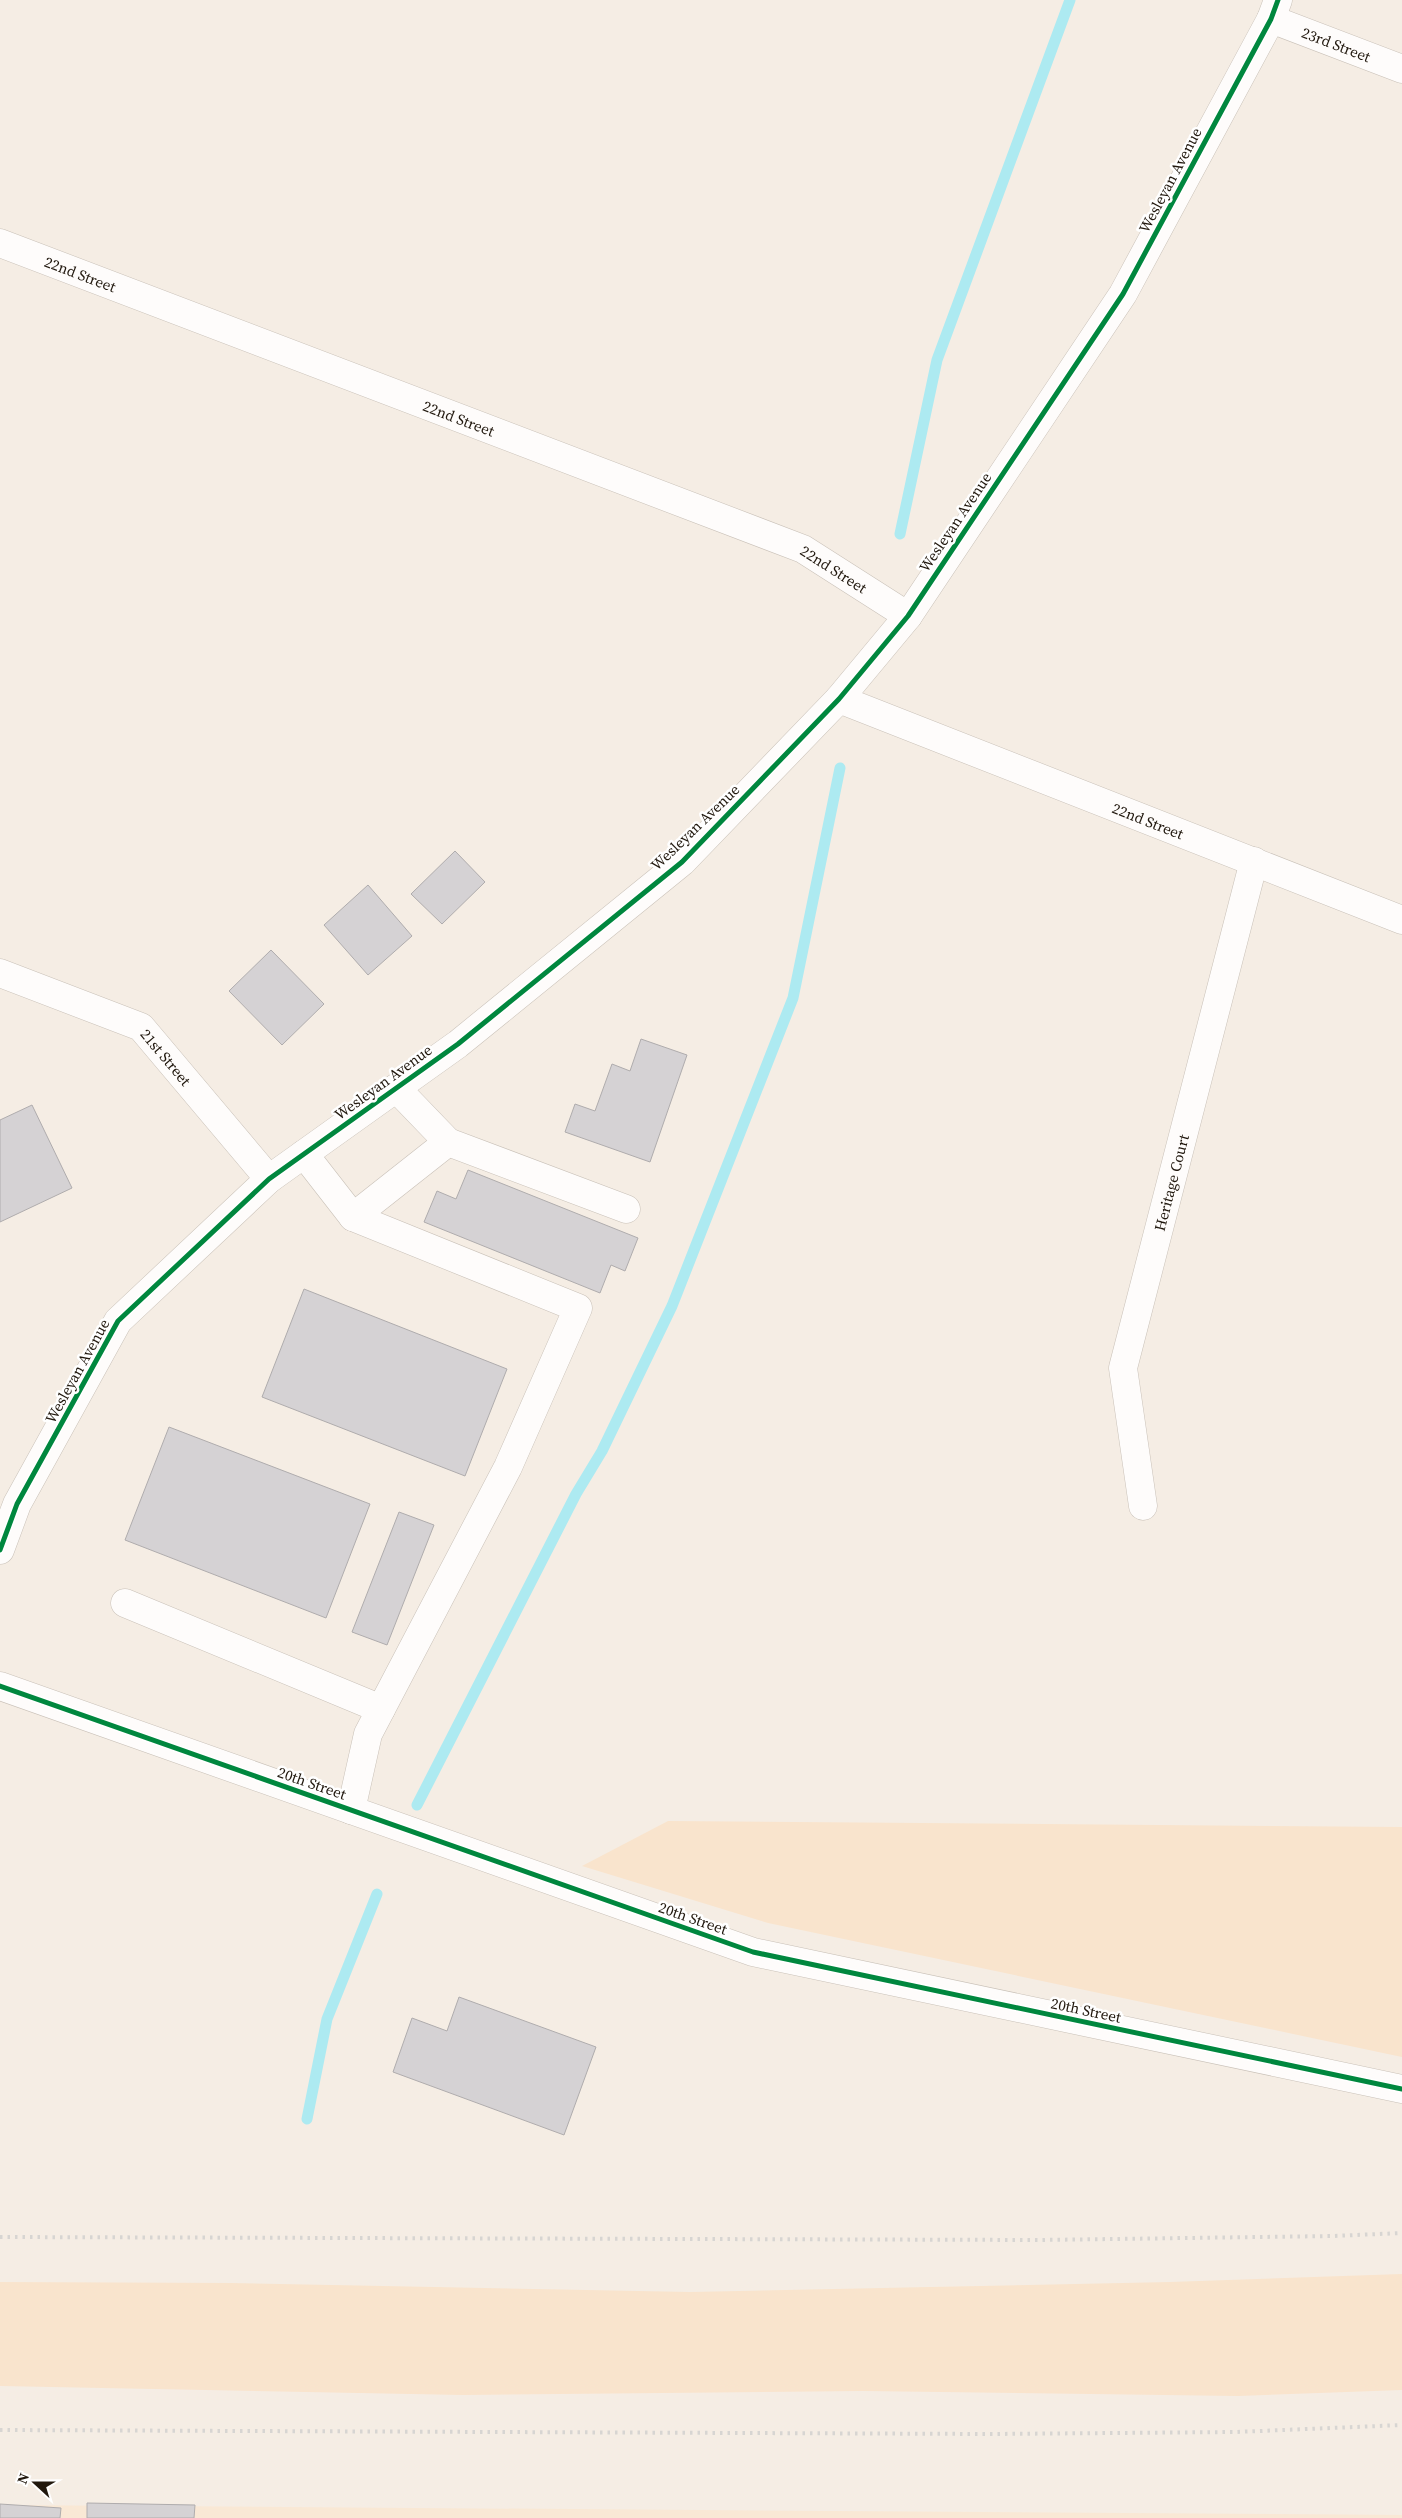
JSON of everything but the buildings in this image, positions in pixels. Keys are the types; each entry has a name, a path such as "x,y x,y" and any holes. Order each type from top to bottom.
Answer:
{"street":[{"name":"23rd Street","path":"1274,10 1402,69"},
{"name":"Wesleyan Avenue","path":"0,1550 17,1504 118,1322 269,1179 458,1044 682,862 839,698 908,616 1123,294 1274,10"},
{"name":"22nd Street","path":"0,243 803,549 908,616"},
{"name":"22nd Street","path":"839,698 1402,920"},
{"name":"Heritage Court","path":"1143,1506 1123,1368 1254,861"},
{"name":"21st Street","path":"0,973 141,1027 269,1179"},
{"path":"396,1088 448,1142 626,1209"},
{"path":"353,1217 448,1142"},
{"path":"304,1154 353,1217 578,1308 508,1467 368,1734 351,1810"},
{"path":"125,1602 381,1709"},
{"name":"20th Street","path":"0,1686 753,1952 1402,2090"}],"shaded area":[{"path":"668,1821 1402,1827 1402,2057 768,1923 582,1866"},
{"path":"1402,2274 1402,2390 1238,2396 863,2391 463,2395 0,2386 0,2282 231,2283 690,2292 1170,2282"},
{"path":"0,2505 1402,2515 1402,2518 0,2518"}],"waterway":[{"path":"900,534 937,360 1070,0"},
{"path":"417,1805 576,1494 602,1451 672,1306 793,998 840,768"},
{"path":"307,2119 327,2019 377,1894"}],"railway":[{"path":"0,2237 1039,2240 1333,2236 1402,2233"},
{"path":"0,2430 990,2434 1236,2432 1402,2425"}],"cycle path":[{"path":"0,1550 17,1504 118,1321 269,1179 458,1044 682,862 839,699 908,616 1123,294 1271,19 1278,0"},
{"path":"0,1686 753,1952 1402,2089"}]}
